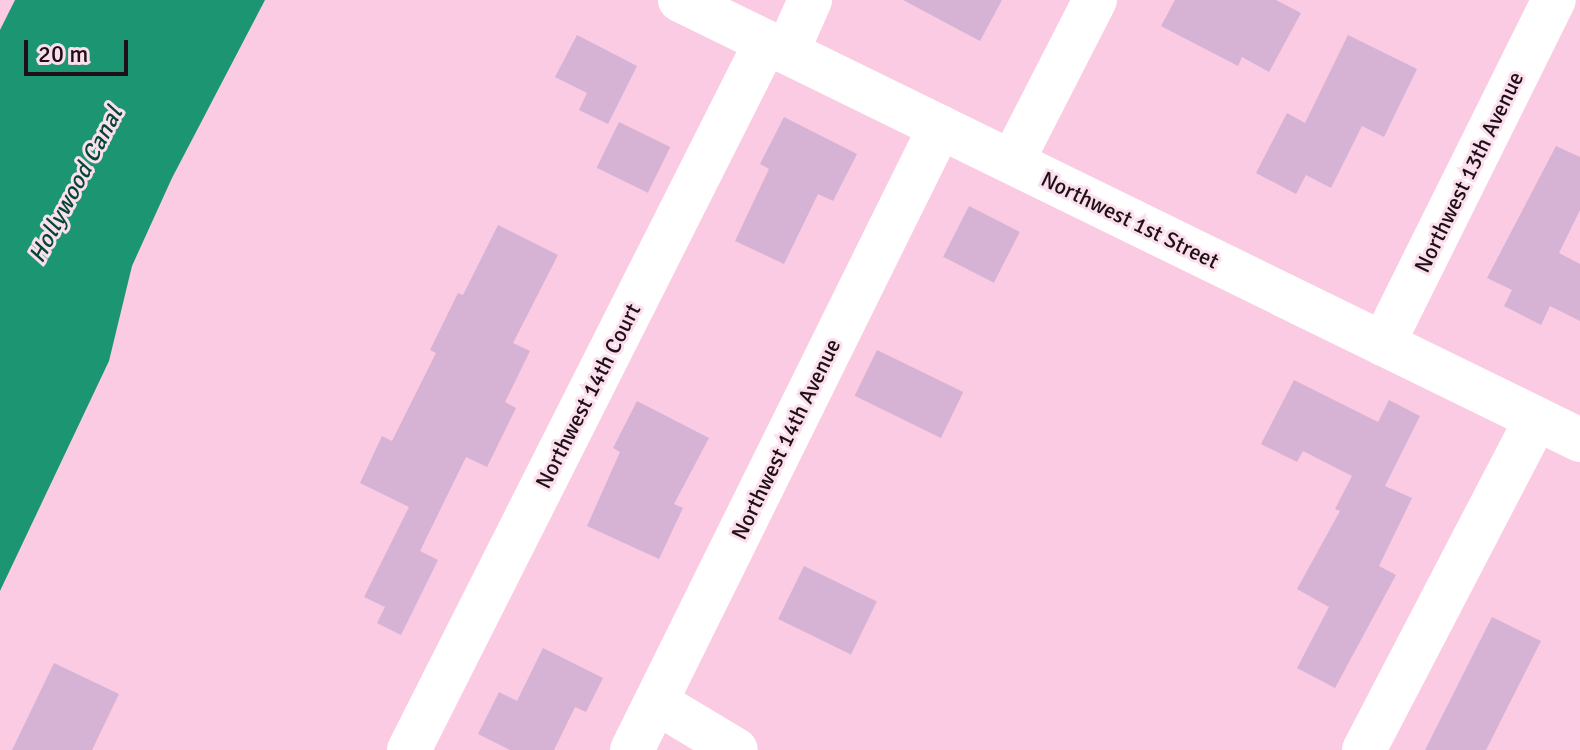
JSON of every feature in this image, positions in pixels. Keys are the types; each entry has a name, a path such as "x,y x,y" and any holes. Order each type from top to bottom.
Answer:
{"street":[{"name":"Northwest 1st Street","path":"680,0 1580,440"},
{"name":"Northwest 14th Court","path":"409,750 777,47 810,0"},
{"path":"1012,162 1095,0"},
{"name":"Northwest 13th Avenue","path":"1383,344 1554,0"},
{"name":"Northwest 14th Avenue","path":"632,750 940,127"},
{"path":"1364,750 1536,419"},
{"path":"656,702 736,750"}],"water":[{"name":"Hollywood Canal","path":"15,0 265,0 172,178 132,266 109,361 0,591 0,30"}],"building":[{"path":"903,0 1002,0 980,41"},
{"path":"1175,0 1276,0 1301,13 1269,72 1242,57 1238,66 1161,26"},
{"path":"577,35 637,66 608,124 579,110 587,93 555,77"},
{"path":"1348,35 1417,69 1384,137 1362,126 1331,188 1306,175 1296,194 1256,173 1287,113 1305,123"},
{"path":"784,117 857,154 833,201 818,194 784,264 735,241 769,169 760,164"},
{"path":"619,122 670,147 648,193 597,168"},
{"path":"1556,146 1580,157 1580,210 1559,253 1580,264 1580,321 1550,306 1541,325 1504,306 1512,290 1487,278"},
{"path":"969,206 1020,232 994,283 943,257"},
{"path":"498,225 558,255 513,343 530,351 505,402 516,408 487,467 466,457 420,551 438,560 401,635 377,623 385,607 364,597 409,507 360,483 382,436 392,441 436,353 430,350 458,293 463,295"},
{"path":"877,350 963,392 941,438 855,396"},
{"path":"1294,380 1378,422 1389,400 1420,416 1385,486 1412,498 1379,566 1396,575 1335,688 1297,668 1329,607 1297,589 1340,511 1335,509 1352,476 1303,451 1297,462 1261,444"},
{"path":"637,401 709,438 674,504 683,508 659,559 587,526 620,452 613,448"},
{"path":"804,566 877,602 851,655 778,619"},
{"path":"1492,617 1541,641 1486,750 1425,750"},
{"path":"543,648 603,678 586,712 575,707 554,750 510,750 478,734 499,692 517,701"},
{"path":"54,663 119,694 92,750 12,750"}]}
